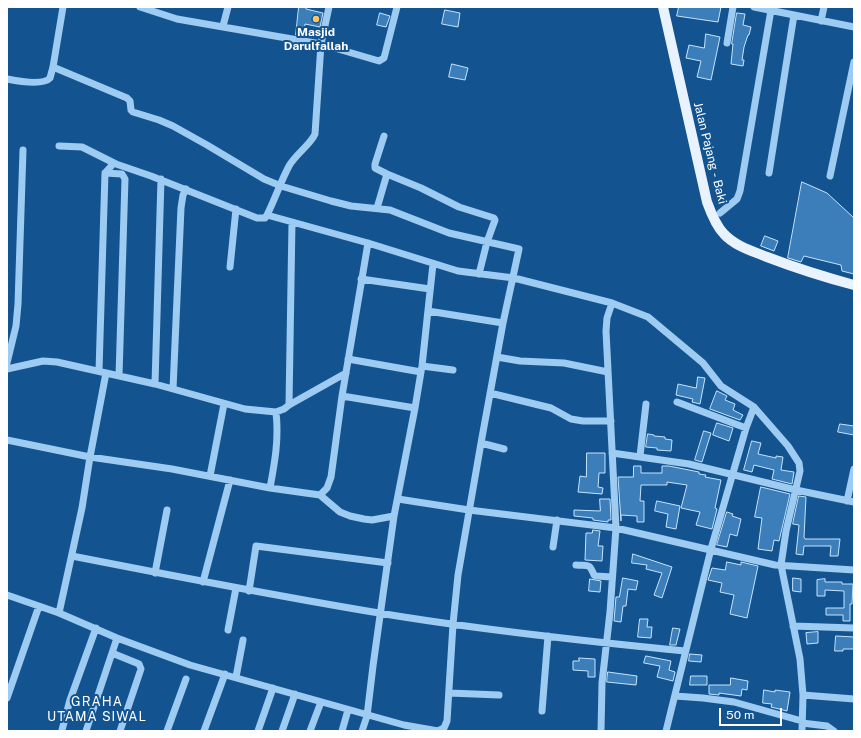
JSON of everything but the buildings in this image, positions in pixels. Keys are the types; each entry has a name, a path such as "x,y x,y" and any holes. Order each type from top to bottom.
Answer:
{"main road":[{"name":"Jalan Pajang - Baki","path":"663,7 706,202 717,216 723,234 736,244 747,249 807,272 854,285"}],"street":[{"path":"7,79 29,82 44,82 50,78 63,7"},
{"path":"140,7 177,19 321,44 381,61 384,58 397,7"},
{"path":"223,26 228,7"},
{"path":"59,146 82,147 114,163 186,189 257,218 265,218 290,165 315,134 321,44 329,7"},
{"path":"727,43 733,7"},
{"path":"754,7 786,10 794,15 854,27"},
{"path":"821,20 824,7"},
{"path":"717,216 737,199 740,191 768,9"},
{"path":"769,173 794,15"},
{"path":"830,176 854,62"},
{"path":"7,595 59,613 117,638 190,665 294,694 403,728 438,731 444,728 447,721 453,624 458,575 480,443 503,323 519,250 449,233 390,210 351,206 281,186 264,179 173,126 133,112 131,110 130,101 127,98 53,67"},
{"path":"384,136 374,167 459,207 493,217 495,220 487,242 479,274"},
{"path":"7,363 10,335 18,304 23,150"},
{"path":"59,613 82,508 103,372 105,173 114,163"},
{"path":"105,173 122,174 126,179 119,376"},
{"path":"377,208 387,174"},
{"path":"154,384 161,180"},
{"path":"173,389 181,208 183,195 186,189"},
{"path":"230,266 236,209"},
{"path":"267,215 368,243 458,271 514,278 612,304 648,317 703,363 721,386 754,407 788,446 799,463 800,471 778,565 794,626 800,659 803,695 799,720 802,731"},
{"path":"288,405 292,222"},
{"path":"320,495 327,488 331,477 342,396 368,243"},
{"path":"362,731 367,716 394,516 421,369 433,264"},
{"path":"361,279 430,289"},
{"path":"601,731 602,683 616,528 606,330 607,318 612,304"},
{"path":"428,311 503,323"},
{"path":"497,357 520,361 564,363 608,372"},
{"path":"348,359 421,369 453,370"},
{"path":"7,369 43,361 57,362 154,384 245,409 276,412 284,409 288,405 346,373"},
{"path":"490,393 550,408 571,419 583,421 611,421"},
{"path":"342,396 415,408"},
{"path":"677,402 746,428"},
{"path":"210,476 224,404"},
{"path":"640,456 646,404"},
{"path":"666,731 711,549 746,428 754,407"},
{"path":"270,488 276,455 278,432 276,412"},
{"path":"7,440 90,457 210,476 270,488 320,495 340,512 350,516 372,520 394,516"},
{"path":"480,443 504,449"},
{"path":"612,453 689,464 796,490 851,501 854,469"},
{"path":"203,582 230,480"},
{"path":"398,499 469,510 616,528 778,565 854,570"},
{"path":"155,573 168,510"},
{"path":"553,546 557,520"},
{"path":"249,591 256,546 388,563"},
{"path":"72,556 249,591 380,613 548,636 685,651"},
{"path":"576,565 590,566 594,575 596,576 612,577"},
{"path":"228,630 236,588"},
{"path":"7,698 39,606"},
{"path":"794,626 854,628"},
{"path":"62,730 70,700 96,628"},
{"path":"542,711 548,636"},
{"path":"86,731 117,638"},
{"path":"236,677 243,640"},
{"path":"112,654 139,664 142,669 120,731"},
{"path":"204,731 225,674"},
{"path":"167,731 186,679"},
{"path":"258,731 273,688"},
{"path":"449,693 499,695"},
{"path":"282,731 294,694"},
{"path":"803,695 854,699"},
{"path":"675,696 734,702 827,726 834,731"},
{"path":"310,731 320,702"},
{"path":"342,731 348,710"}],"place":[{"name":"Masjid Darulfallah","path":"316,19"}],"district":[{"name":"GRAHA UTAMA SIWAL","path":"97,710"}]}
